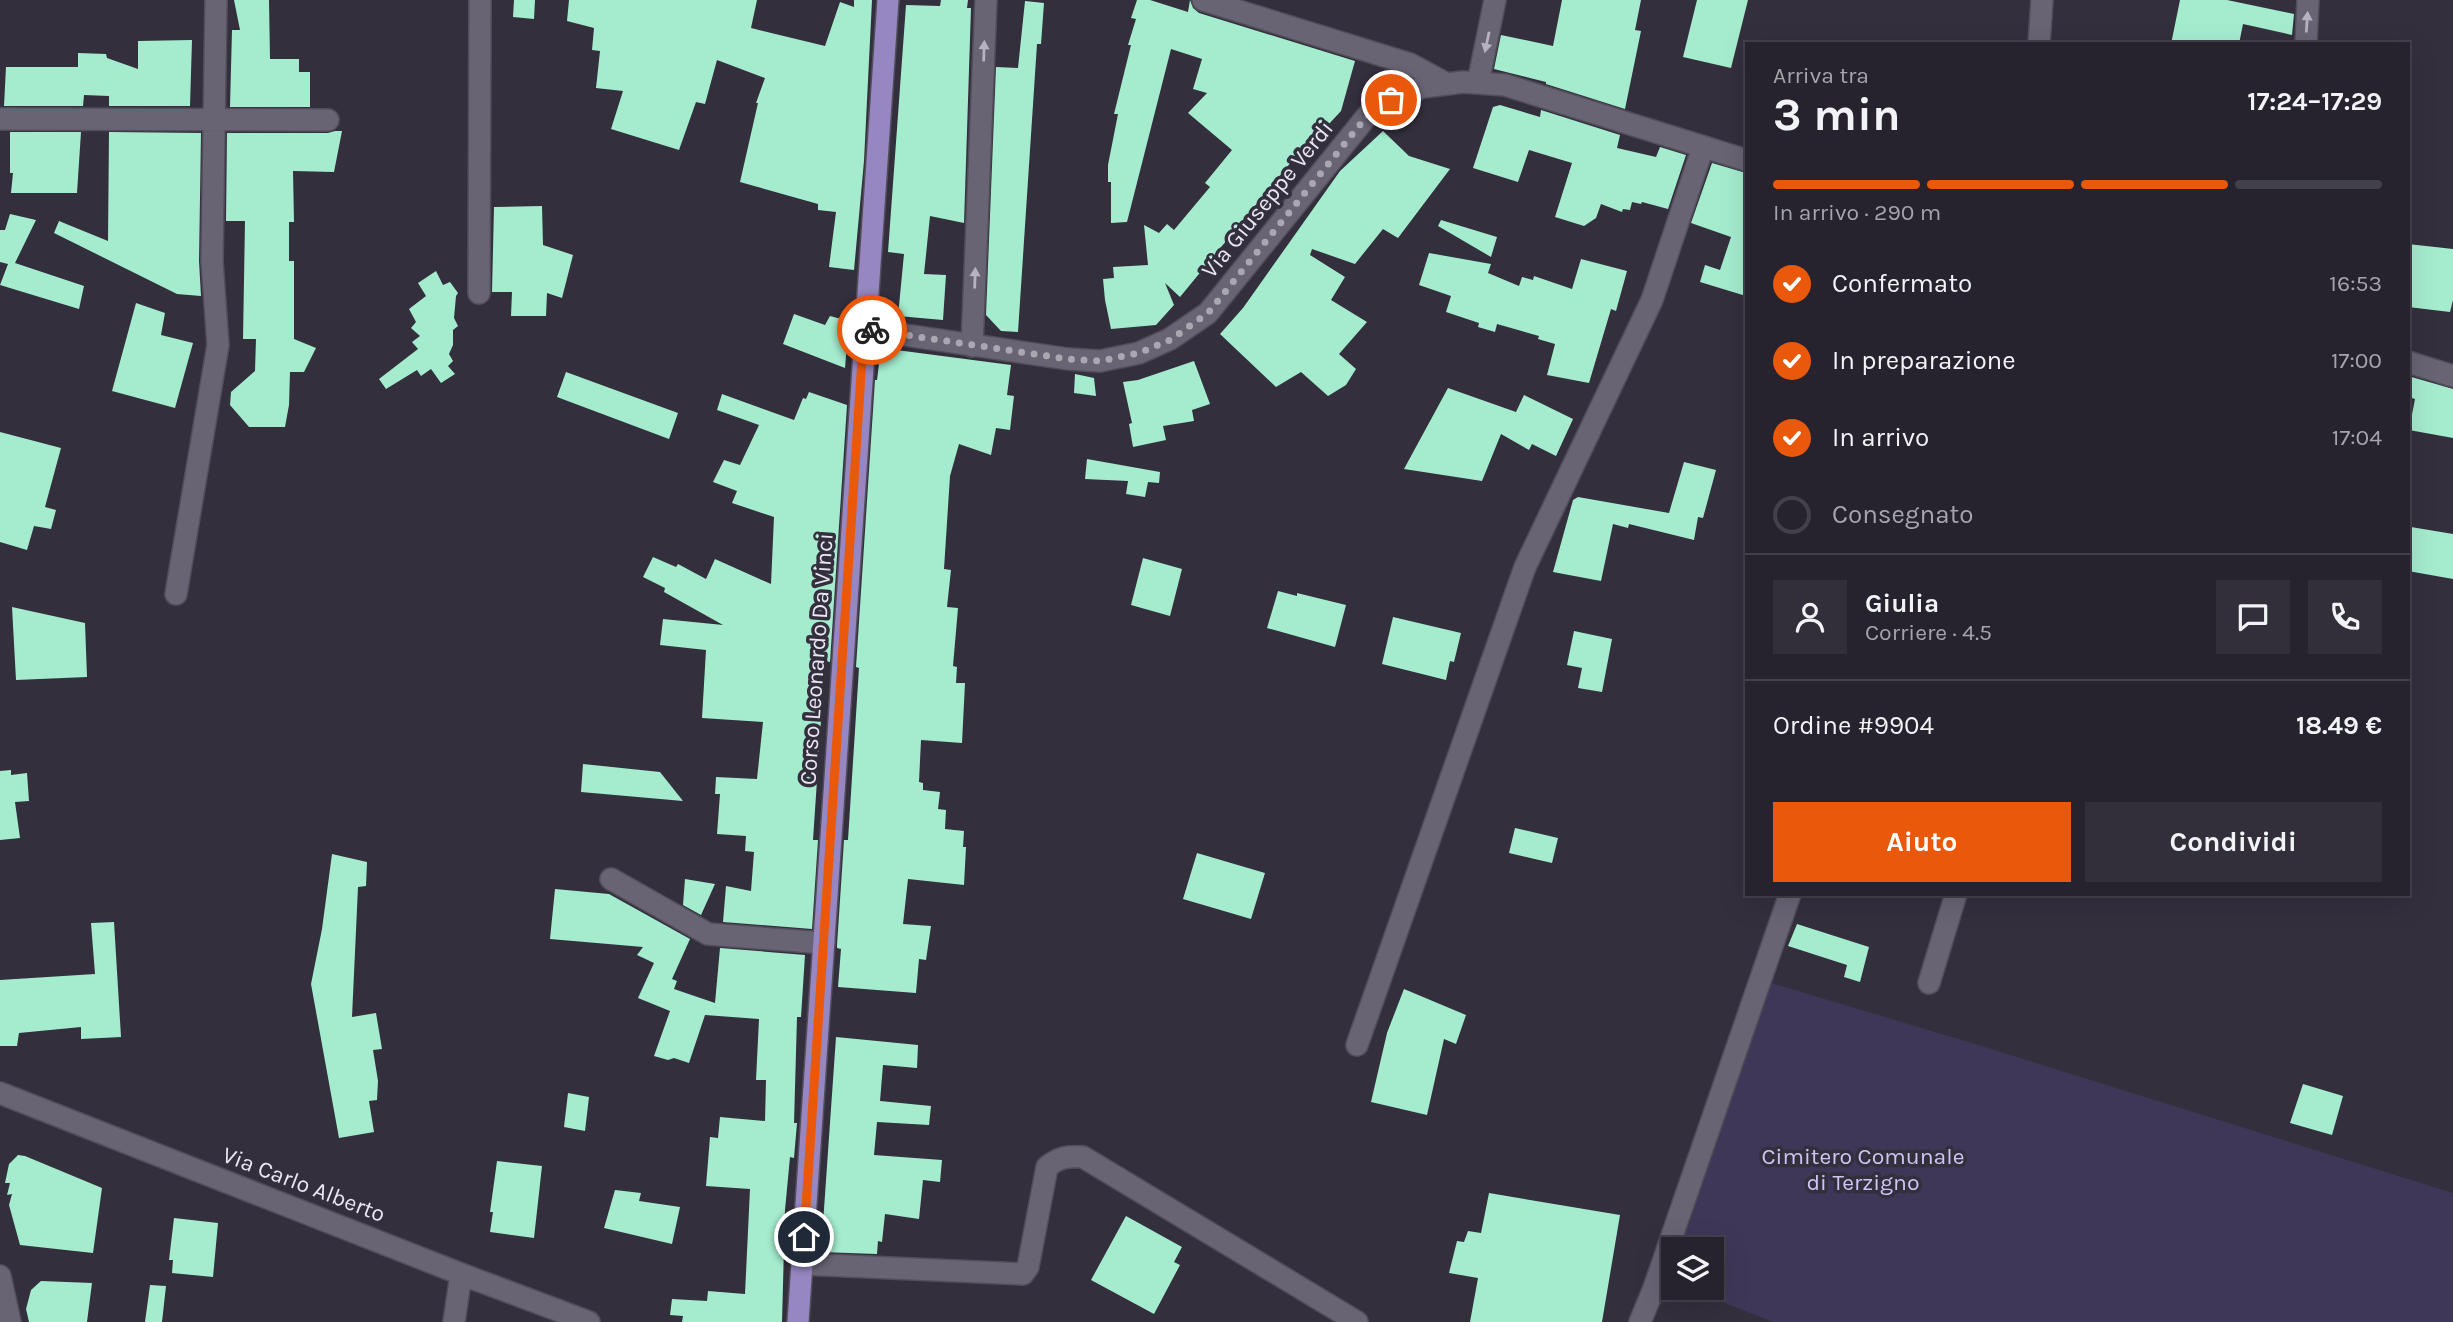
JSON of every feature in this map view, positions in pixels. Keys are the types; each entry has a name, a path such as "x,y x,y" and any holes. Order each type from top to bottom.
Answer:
{"main road":[{"name":"Corso Leonardo Da Vinci","path":"798,1322 888,0"}],"street":[{"path":"176,594 218,345 212,261 216,0"},
{"path":"479,293 480,0"},
{"path":"972,346 986,0"},
{"path":"1203,0 1410,64 1447,84"},
{"path":"1478,83 1495,0"},
{"path":"2039,42 2042,0"},
{"path":"2306,42 2308,0"},
{"name":"Via Giuseppe Verdi","path":"864,329 1039,356 1100,361 1139,353 1170,340 1208,313 1367,116 1391,100 1423,87 1478,83 1505,85 1745,160"},
{"path":"1,119 328,120"},
{"path":"1357,1045 1525,567 1652,300 1703,146"},
{"path":"2410,363 2453,376"},
{"path":"611,878 708,934 824,943"},
{"path":"1640,1322 1654,1289 1789,896"},
{"path":"1929,983 1955,896"},
{"name":"Via Carlo Alberto","path":"0,1093 589,1322"},
{"path":"802,1264 1023,1273 1028,1267 1047,1167 1056,1160 1069,1156 1083,1157 1357,1322"},
{"path":"454,1322 461,1274"},
{"path":"0,1276 10,1322"}],"green space":[{"name":"Cimitero Comunale di Terzigno","path":"1768,982 2453,1193 2453,1322 1773,1322 1717,1300 1724,1300 1724,1237 1677,1237 1754,1009"}],"building":[{"path":"234,0 269,0 270,59 299,59 299,72 310,72 310,107 230,107 232,30 240,30"},
{"path":"514,0 535,0 534,19 513,17"},
{"path":"569,0 757,0 751,28 825,46 840,2 854,7 854,0 872,0 864,161 854,270 829,267 836,212 818,210 818,204 740,182 756,103 765,78 717,60 705,104 696,102 679,150 611,129 623,91 596,88 600,51 592,50 594,28 567,21"},
{"path":"941,0 968,0 967,8 971,8 964,223 930,216 924,274 946,275 943,320 898,316 904,254 888,252 906,5 940,6"},
{"path":"1137,0 1150,0 1188,12 1190,0 1199,13 1355,61 1341,111 1303,152 1301,150 1180,297 1165,283 1174,305 1156,325 1111,329 1103,279 1114,278 1113,267 1148,265 1144,225 1159,233 1167,224 1174,230 1210,187 1205,183 1232,150 1188,113 1207,93 1193,89 1202,59 1171,49 1127,222 1111,223 1111,182 1108,182 1108,165 1118,114 1114,114 1131,45 1128,45 1136,19 1131,18"},
{"path":"1562,0 1641,0 1635,30 1641,31 1625,109 1546,82 1494,69 1501,35 1553,46"},
{"path":"1697,0 1748,0 1731,68 1683,57"},
{"path":"2180,0 2227,0 2294,14 2292,35 2243,24 2239,42 2171,42"},
{"path":"1025,1 1044,3 1041,44 1037,44 1018,332 1001,331 986,315 996,67 1018,68"},
{"path":"192,40 190,106 109,106 109,96 84,95 83,106 4,106 6,67 78,67 78,53 106,54 107,58 138,69 138,41"},
{"path":"1500,105 1540,117 1541,110 1620,135 1617,148 1656,157 1660,147 1686,155 1668,209 1632,202 1630,210 1623,209 1622,212 1601,204 1596,218 1584,226 1555,217 1572,163 1529,150 1518,182 1473,168 1493,107"},
{"path":"342,131 334,172 293,171 294,222 289,222 289,261 294,261 294,339 316,348 304,372 290,372 285,427 249,427 230,405 231,392 255,371 256,339 243,339 245,221 226,221 227,133"},
{"path":"1383,131 1409,156 1450,169 1398,238 1383,229 1355,264 1312,249 1310,255 1345,277 1331,300 1367,322 1339,354 1356,369 1346,385 1328,396 1301,372 1276,387 1220,334 1243,308 1340,171"},
{"path":"10,132 81,132 77,193 11,193 13,173 10,173"},
{"path":"109,132 201,133 201,296 177,294 54,233 59,221 108,241"},
{"path":"1712,163 1745,173 1745,296 1700,282 1705,265 1720,270 1731,237 1691,223"},
{"path":"542,206 543,245 573,255 562,298 547,293 546,316 511,316 512,292 492,292 494,207"},
{"path":"10,214 36,220 15,263 84,286 79,309 0,285 8,264 0,262 0,230 5,230"},
{"path":"1441,220 1497,237 1491,257 1438,226"},
{"path":"2410,244 2453,249 2453,300 2450,312 2410,307"},
{"path":"1429,253 1491,264 1488,273 1519,286 1522,277 1533,280 1534,276 1572,289 1581,259 1627,271 1616,311 1611,309 1589,383 1547,375 1555,344 1538,339 1539,336 1497,324 1495,332 1478,327 1479,323 1446,312 1451,296 1419,285"},
{"path":"436,271 443,285 450,282 458,293 454,318 458,326 453,330 453,345 449,354 453,361 448,366 455,374 441,383 431,369 421,376 417,370 386,389 379,379 418,349 412,342 420,336 411,328 416,322 409,309 426,296 418,283"},
{"path":"136,303 165,313 161,335 193,343 175,408 112,391"},
{"path":"794,314 825,325 830,316 849,321 845,368 783,344"},
{"path":"881,348 1011,365 1007,395 1014,396 1010,430 996,428 991,455 959,444 950,476 944,569 951,570 947,607 958,608 953,666 957,667 956,683 965,683 962,743 921,740 919,782 923,783 923,790 940,792 938,809 946,810 945,829 964,831 964,885 908,879 903,924 931,926 926,960 919,959 916,993 838,987 841,949 837,948 837,945 844,840 848,840 859,668 856,667 875,380"},
{"path":"1194,361 1210,404 1192,410 1194,421 1163,426 1166,440 1133,447 1129,424 1132,423 1123,382 1138,380"},
{"path":"566,372 678,413 669,439 557,397"},
{"path":"1075,374 1094,378 1096,396 1074,393"},
{"path":"2410,377 2453,389 2453,438 2410,430 2415,399 2410,398"},
{"path":"1448,388 1516,412 1524,395 1573,419 1556,456 1532,444 1529,450 1501,434 1482,481 1404,469"},
{"path":"809,392 847,405 830,662 825,661 813,840 818,840 812,929 723,922 726,886 751,891 754,852 745,851 746,836 717,834 720,794 715,794 716,777 757,779 763,722 702,718 706,650 660,645 663,619 723,625 643,577 653,557 676,567 678,564 706,579 715,559 771,584 774,517 732,503 737,491 713,482 724,460 740,465 759,425 717,410 722,394 794,420 803,398 806,399"},
{"path":"0,432 61,448 45,507 56,510 51,529 34,526 27,550 0,542"},
{"path":"1087,459 1160,472 1159,483 1148,482 1145,497 1126,494 1128,481 1085,479"},
{"path":"1684,462 1716,470 1703,518 1698,517 1694,540 1629,524 1628,528 1613,524 1601,581 1553,572 1573,500 1578,497 1669,513"},
{"path":"2411,527 2453,534 2453,579 2410,571"},
{"path":"1143,558 1182,569 1170,616 1131,605"},
{"path":"1278,591 1346,605 1335,647 1267,628"},
{"path":"12,607 85,623 87,677 16,680"},
{"path":"1393,617 1461,633 1454,662 1450,661 1446,680 1382,664"},
{"path":"1574,631 1612,639 1602,692 1578,688 1582,668 1567,665"},
{"path":"583,764 660,772 683,801 581,792"},
{"path":"11,770 11,775 27,773 29,801 15,802 20,838 0,840 0,771"},
{"path":"1515,828 1558,838 1552,863 1509,853"},
{"path":"1197,853 1265,873 1251,919 1183,899"},
{"path":"332,854 367,862 366,886 358,887 352,1017 376,1013 382,1049 373,1050 378,1081 377,1100 369,1101 374,1132 339,1138 311,984"},
{"path":"685,879 715,884 701,915 683,905"},
{"path":"555,889 609,894 690,939 672,979 677,981 674,989 715,1003 720,948 805,955 801,1017 797,1017 794,1123 797,1123 794,1158 790,1157 785,1210 782,1322 682,1322 683,1316 670,1315 672,1299 707,1301 708,1291 745,1294 750,1189 706,1186 710,1137 718,1138 720,1117 765,1121 766,1080 756,1080 759,1019 705,1015 689,1063 654,1056 670,1011 638,998 654,963 637,955 643,947 550,939"},
{"path":"114,922 121,1037 81,1039 81,1027 19,1033 17,1046 0,1046 0,980 95,974 91,923"},
{"path":"1797,924 1869,947 1860,982 1844,977 1847,965 1788,946"},
{"path":"1404,989 1466,1015 1456,1044 1444,1039 1427,1115 1371,1102 1387,1033"},
{"path":"836,1037 918,1045 917,1068 883,1065 880,1101 931,1106 929,1125 877,1122 874,1155 942,1160 940,1182 923,1180 919,1219 885,1214 882,1242 878,1241 877,1254 821,1252"},
{"path":"2303,1084 2343,1096 2332,1135 2290,1123"},
{"path":"568,1093 589,1097 585,1131 564,1127"},
{"path":"18,1155 102,1188 93,1253 20,1245 9,1205 12,1194 7,1195 10,1183 5,1183 9,1164"},
{"path":"497,1161 542,1166 534,1238 490,1232"},
{"path":"615,1190 641,1193 639,1201 680,1207 672,1244 604,1228"},
{"path":"1489,1193 1620,1215 1602,1322 1470,1322 1478,1278 1449,1273 1457,1241 1464,1242 1468,1231 1481,1233"},
{"path":"1126,1216 1182,1247 1174,1262 1180,1265 1154,1314 1091,1280"},
{"path":"174,1218 218,1223 213,1277 172,1273 173,1260 169,1260"},
{"path":"41,1281 92,1283 87,1322 29,1322 26,1309 31,1290"},
{"path":"150,1285 166,1286 162,1322 145,1322"}],"way so far":[{"path":"872,330 1039,356 1100,361 1139,353 1170,340 1208,313 1367,116 1391,100"}],"route":[{"path":"804,1237 864,329 872,330"}]}
